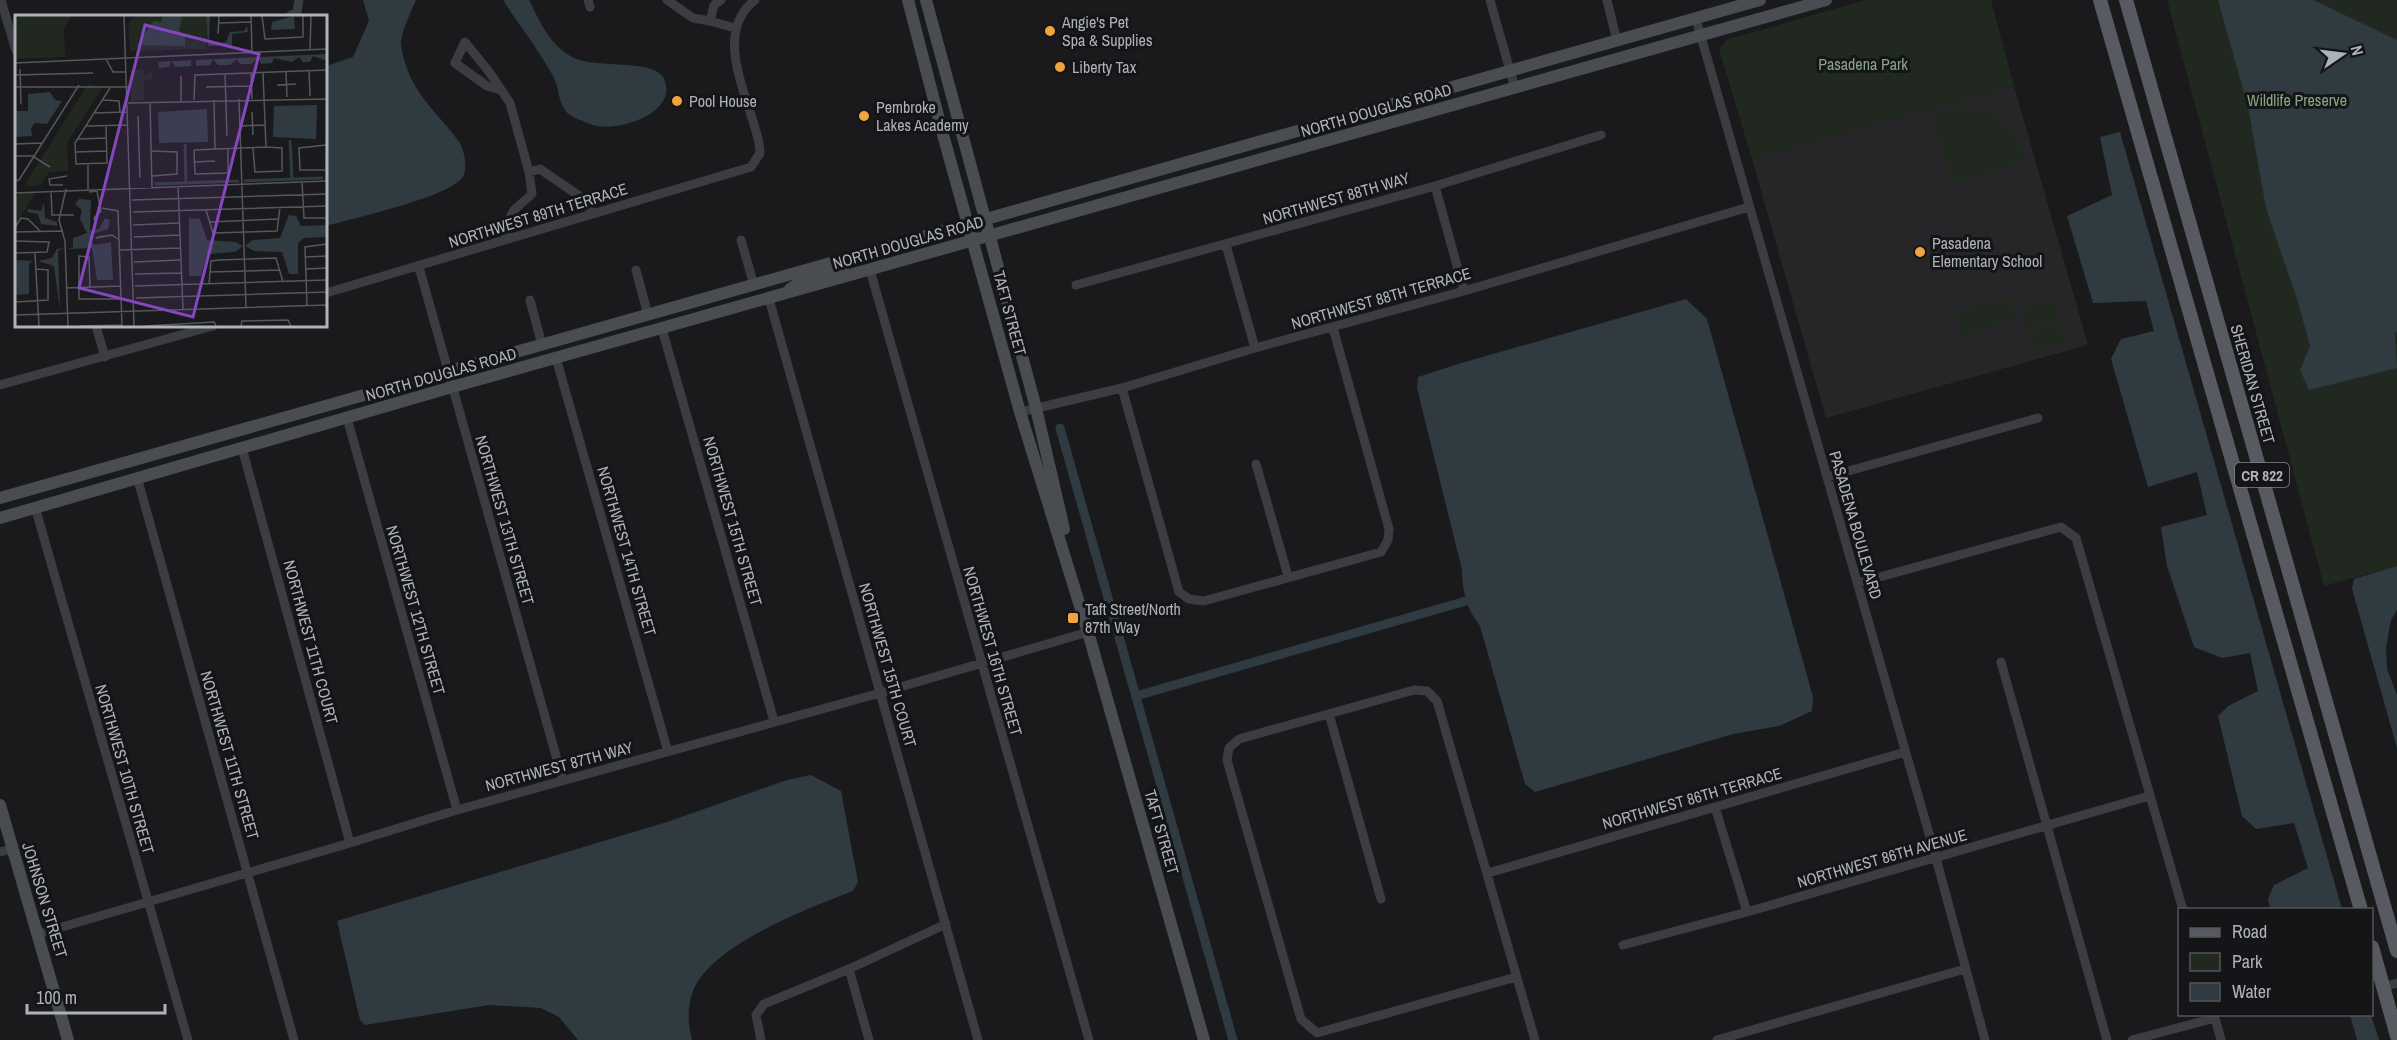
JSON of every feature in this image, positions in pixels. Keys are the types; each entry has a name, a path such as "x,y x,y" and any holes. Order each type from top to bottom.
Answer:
{"main road":[{"name":"TAFT STREET","path":"908,0 1020,412 1088,632 1204,1040"},
{"name":"TAFT STREET","path":"926,0 1036,408 1088,632"},
{"name":"NORTH DOUGLAS ROAD","path":"0,498 1760,0"},
{"name":"NORTH DOUGLAS ROAD","path":"0,518 452,387 1826,0"},
{"name":"CR 822","path":"2100,0 2361,908"},
{"name":"SHERIDAN STREET","path":"2126,0 2397,951"},
{"path":"782,295 804,280 842,268 852,257"},
{"name":"JOHNSON STREET","path":"0,805 6,851 38,934 68,1040"},
{"path":"2373,951 2383,987 2393,1003 2397,1036"}],"street":[{"path":"2,0 15,47"},
{"path":"294,14 299,0"},
{"path":"667,0 693,18 735,28 744,11 755,0"},
{"path":"710,21 714,5 721,0"},
{"path":"1490,0 1515,88"},
{"path":"1606,0 1617,41"},
{"name":"PASADENA BOULEVARD","path":"1696,19 1936,858 1985,1040"},
{"name":"NORTHWEST 89TH TERRACE","path":"327,293 419,267 591,213 743,171 756,162 760,153 735,54 733,37 735,28"},
{"path":"501,90 487,86 455,63 465,42 490,73 510,103 529,172 532,194 514,210 504,229 507,238"},
{"name":"NORTHWEST 88TH WAY","path":"1076,285 1435,186 1602,135"},
{"path":"529,172 540,169 588,202 591,213"},
{"path":"1435,186 1464,291"},
{"name":"NORTHWEST 88TH TERRACE","path":"1020,412 1122,388 1749,207"},
{"path":"741,240 753,285"},
{"path":"1226,245 1255,348"},
{"name":"NORTHWEST 13TH STREET","path":"419,267 563,781"},
{"path":"636,270 648,315"},
{"name":"NORTHWEST 16TH STREET","path":"870,270 1089,1040"},
{"name":"NORTHWEST 15TH COURT","path":"769,298 978,1040"},
{"path":"530,300 542,345"},
{"path":"96,327 105,357"},
{"path":"0,385 210,327"},
{"path":"1122,388 1179,592 1189,599 1204,601 1381,552 1388,540 1389,529 1333,328"},
{"name":"NORTHWEST 15TH STREET","path":"662,329 774,721"},
{"name":"NORTHWEST 14TH STREET","path":"556,358 668,752"},
{"name":"NORTHWEST 12TH STREET","path":"347,418 457,810"},
{"path":"1827,477 2038,418"},
{"name":"NORTHWEST 11TH COURT","path":"242,448 350,843"},
{"path":"1256,464 1288,576"},
{"name":"NORTHWEST 11TH STREET","path":"137,477 294,1040"},
{"name":"NORTHWEST 10TH STREET","path":"35,507 188,1040"},
{"path":"1858,583 2061,527 2076,538 2183,908"},
{"name":"NORTHWEST 87TH WAY","path":"38,934 457,810 880,693 1088,632"},
{"path":"2001,662 2107,1040"},
{"path":"1516,977 1317,1033 1312,1030 1301,1018 1227,760 1229,748 1239,739 1414,690 1427,691 1437,701 1535,1040"},
{"path":"1329,714 1381,899"},
{"name":"NORTHWEST 86TH TERRACE","path":"1488,873 1905,752"},
{"name":"NORTHWEST 86TH AVENUE","path":"1623,945 1747,912 2149,796"},
{"path":"1715,807 1747,912"},
{"path":"760,1040 756,1015 764,1004 849,969 946,924"},
{"path":"849,969 869,1040"},
{"path":"1717,1040 1741,1037 1965,969"},
{"path":"2383,987 2397,983"},
{"path":"2132,1040 2214,1016 2221,1040"}],"shaded area":[{"name":"Pasadena Elementary School","path":"2014,86 2088,345 1826,418 1752,159"}],"green space":[{"name":"Pasadena Park","path":"1865,0 1991,0 2014,86 1752,159 1719,49 1726,40"},
{"name":"Wildlife Preserve","path":"2167,0 2397,0 2397,566 2324,586"},
{"path":"1961,108 1986,111 2004,122 2016,138 2026,162 1958,183 1951,179 1930,113"},
{"path":"2010,295 2017,320 1962,336 1955,313"},
{"path":"2054,299 2060,319 2026,329 2020,309"},
{"path":"2061,322 2066,342 2032,352 2026,332"}],"water":[{"path":"363,0 416,0 401,39 404,61 421,94 460,143 465,158 464,174 453,185 438,193 327,226 327,66 353,57 369,21"},
{"path":"503,0 529,0 551,39 572,57 593,63 635,66 657,71 663,77 666,89 664,100 657,109 646,116 621,125 597,126 572,116 563,106 555,80 547,66"},
{"path":"2218,0 2313,0 2397,40 2397,331 2395,333 2397,368 2309,390 2300,370 2310,346 2298,302 2266,208 2248,107"},
{"path":"2120,132 2342,908 2270,908 2268,899 2274,885 2308,868 2294,823 2256,829 2242,816 2218,716 2228,706 2258,691 2250,653 2222,658 2194,647 2167,566 2161,527 2207,515 2197,472 2148,487 2111,359 2121,339 2154,331 2146,301 2093,303 2067,216 2112,195 2100,137"},
{"path":"1686,299 1707,319 1813,697 1812,711 1779,726 1733,734 1535,792 1525,784 1480,626 1466,600 1462,570 1417,388 1418,377"},
{"path":"2397,566 2397,610 2391,620 2386,648 2387,669 2397,695 2397,748 2352,589 2354,579"},
{"path":"811,775 841,791 858,882 853,891 787,918 738,945 717,960 701,976 692,994 689,1017 692,1040 578,1040 559,1017 541,1008 489,1005 365,1025 360,1020 337,921 667,822 787,780"},
{"path":"2350,1016 2371,1016 2379,1040 2357,1040"}],"waterway":[{"path":"1060,428 1233,1040"},
{"path":"1136,696 1466,601"}],"place":[{"name":"Angie's Pet Spa & Supplies","path":"1050,31"},
{"name":"Liberty Tax","path":"1060,67"},
{"name":"Pool House","path":"677,101"},
{"name":"Pembroke Lakes Academy","path":"864,116"},
{"name":"Pasadena Elementary School","path":"1920,252"},
{"name":"Taft Street/North 87th Way","path":"1073,618"}]}
